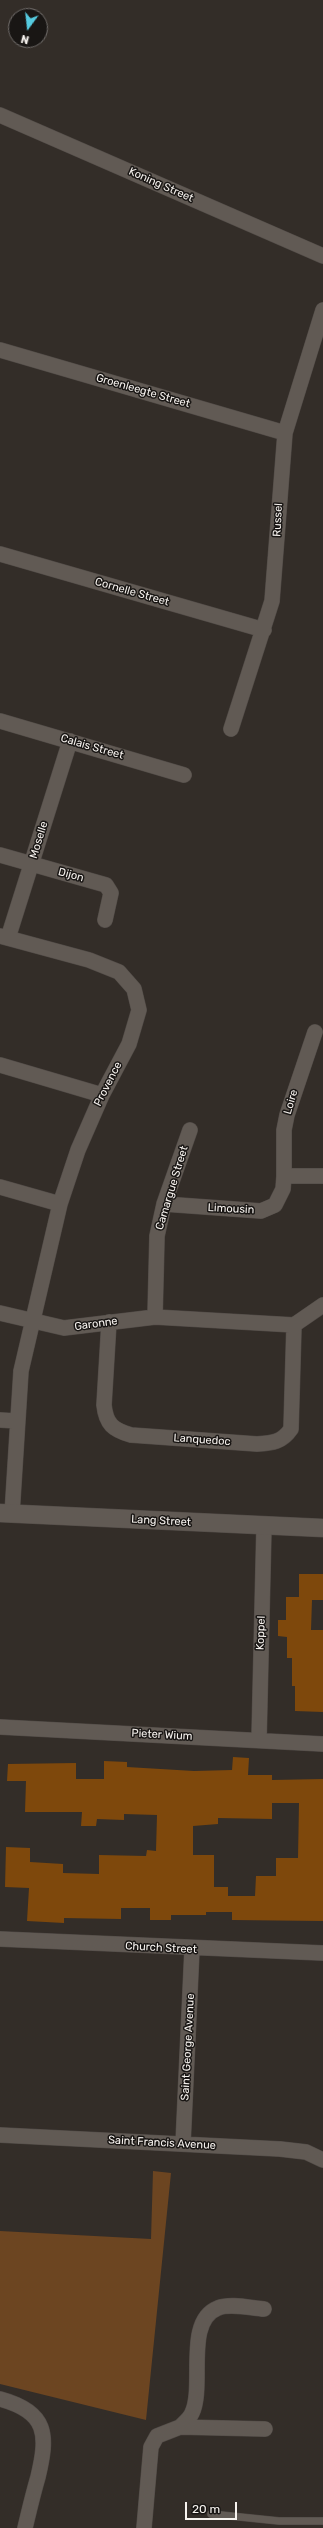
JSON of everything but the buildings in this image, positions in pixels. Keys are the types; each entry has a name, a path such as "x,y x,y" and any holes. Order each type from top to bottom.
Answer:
{"street":[{"name":"Koning Street","path":"0,115 323,256"},
{"name":"Russel","path":"231,729 264,630 272,601 285,433 323,310"},
{"name":"Groenleegte Street","path":"0,350 285,433"},
{"name":"Cornelle Street","path":"0,554 264,630"},
{"name":"Calais Street","path":"0,721 184,775"},
{"name":"Moselle","path":"4,937 32,864 70,741"},
{"name":"Dijon","path":"0,855 106,886 111,893 105,920"},
{"name":"Provence","path":"4,937 104,965 119,972 134,989 139,1010 137,1023 129,1044 102,1095 78,1150 60,1204 32,1322"},
{"name":"Loire","path":"284,1176 284,1130 287,1115 315,1032"},
{"path":"0,1065 102,1095"},
{"name":"Camargue Street","path":"155,1317 156,1243 164,1204 190,1130"},
{"path":"284,1176 323,1176"},
{"name":"Limousin","path":"164,1204 249,1211 269,1209 280,1198 284,1176"},
{"path":"0,1187 60,1204"},
{"path":"294,1325 323,1305"},
{"name":"Garonne","path":"0,1313 32,1322 64,1328 155,1317 294,1325"},
{"path":"6,1513 17,1421 21,1371 32,1322"},
{"name":"Lanquedoc","path":"110,1322 104,1405 105,1417 109,1426 119,1432 131,1435 257,1444 275,1443 285,1438 291,1429 294,1325"},
{"path":"0,1420 17,1421"},
{"name":"Lang Street","path":"6,1513 323,1528"},
{"name":"Koppel","path":"259,1740 264,1526"},
{"name":"Pieter Wium","path":"0,1727 323,1744"},
{"name":"Church Street","path":"0,1939 192,1949 323,1953"},
{"name":"Saint George Avenue","path":"183,2144 192,1949"},
{"name":"Saint Francis Avenue","path":"0,2135 280,2148 306,2152 323,2160"},
{"path":"180,2427 192,2415 196,2401 200,2329 205,2316 218,2307 264,2309"},
{"path":"0,2399 14,2403 33,2416 43,2431 45,2448 25,2528"},
{"path":"144,2528 152,2447 157,2436 180,2427 265,2428"}],"lane":[{"path":"211,2514 280,2520 323,2521"},
{"path":"277,2528 280,2520"}],"shaded area":[{"path":"153,2171 171,2173 146,2420 0,2384 0,2231 151,2239"}]}
